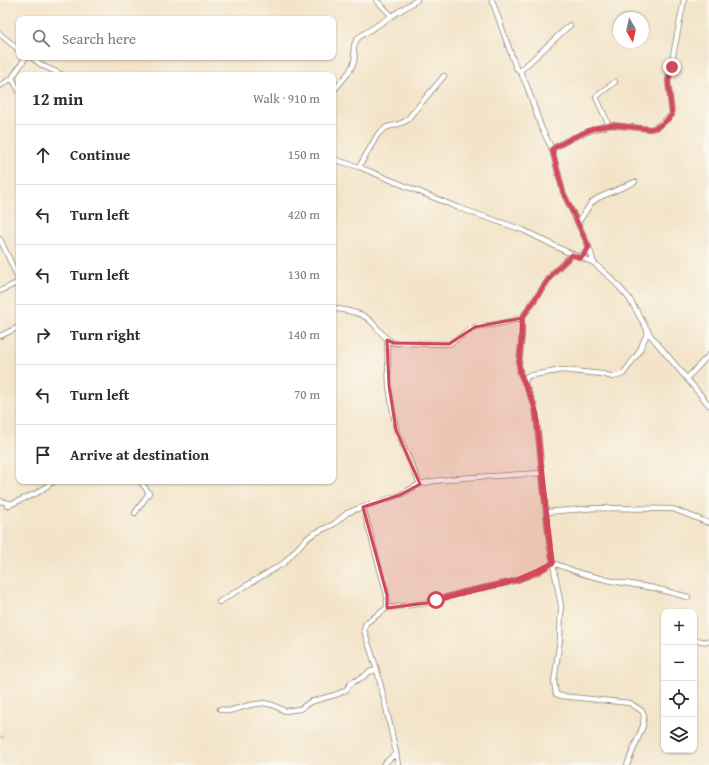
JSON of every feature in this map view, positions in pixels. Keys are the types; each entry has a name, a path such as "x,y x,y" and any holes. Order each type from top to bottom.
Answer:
{"street":[{"path":"376,0 392,16"},
{"path":"336,87 354,63 355,60 353,50 355,42 359,37 417,0"},
{"path":"492,0 516,68 520,71 534,104 541,127 552,149 563,192 589,247 594,263"},
{"path":"552,149 595,128 612,125 650,129 655,128 672,115 668,81 684,0"},
{"path":"520,71 570,25"},
{"path":"0,34 16,47"},
{"path":"0,86 12,78 24,60"},
{"path":"35,60 43,66 56,72"},
{"path":"360,167 378,134 387,127 406,121 444,76"},
{"path":"12,78 16,85"},
{"path":"608,126 596,97 615,82"},
{"path":"336,160 360,167 459,208 523,230 572,255 594,263 612,279 629,298 648,331 709,405"},
{"path":"578,223 591,203 598,198 635,182"},
{"path":"0,239 16,274"},
{"path":"581,258 589,247"},
{"path":"572,255 553,273 522,318 519,364 525,385 534,404 536,414 546,512 561,606 560,639 554,682 556,694 561,696 630,703 642,711 644,715 643,726 627,765"},
{"path":"0,290 16,282"},
{"path":"336,309 364,316 376,326 387,340 394,343 449,344 475,327 522,318"},
{"path":"0,336 16,328"},
{"path":"525,385 527,376 562,370 602,374 613,377 623,374 640,352 648,331"},
{"path":"387,340 389,386 396,430 420,484"},
{"path":"687,378 709,355"},
{"path":"219,602 284,563 304,540 334,524 347,513 400,496 420,484 434,481 542,473"},
{"path":"7,506 36,493 50,484"},
{"path":"135,514 149,493 142,484"},
{"path":"0,501 12,504"},
{"path":"363,507 387,595 387,608"},
{"path":"546,512 596,508 673,509 709,523"},
{"path":"398,765 377,670 365,635 364,626 366,623 387,608 427,603 464,592 508,583 536,573 553,563"},
{"path":"553,563 583,574 612,581 654,588 688,597"},
{"path":"697,640 709,642"},
{"path":"220,709 229,711 264,703 274,704 285,711 300,709 310,702 338,694 346,690 351,683 363,678 369,672 377,670"},
{"path":"383,765 396,753"}],"highlighted area":[{"path":"522,318 519,364 536,414 553,563 508,583 427,603 387,608 387,595 363,507 400,495 420,484 396,430 389,386 387,340 394,343 449,344 475,327"}],"route":[{"path":"436,600 518,580 536,573 553,563 549,542 536,414 534,404 520,373 519,355 522,342 522,318 553,273 572,255 581,258 589,247 563,192 552,149 595,128 612,125 626,128 650,129 655,128 664,122 672,115 668,81 672,67"}]}
